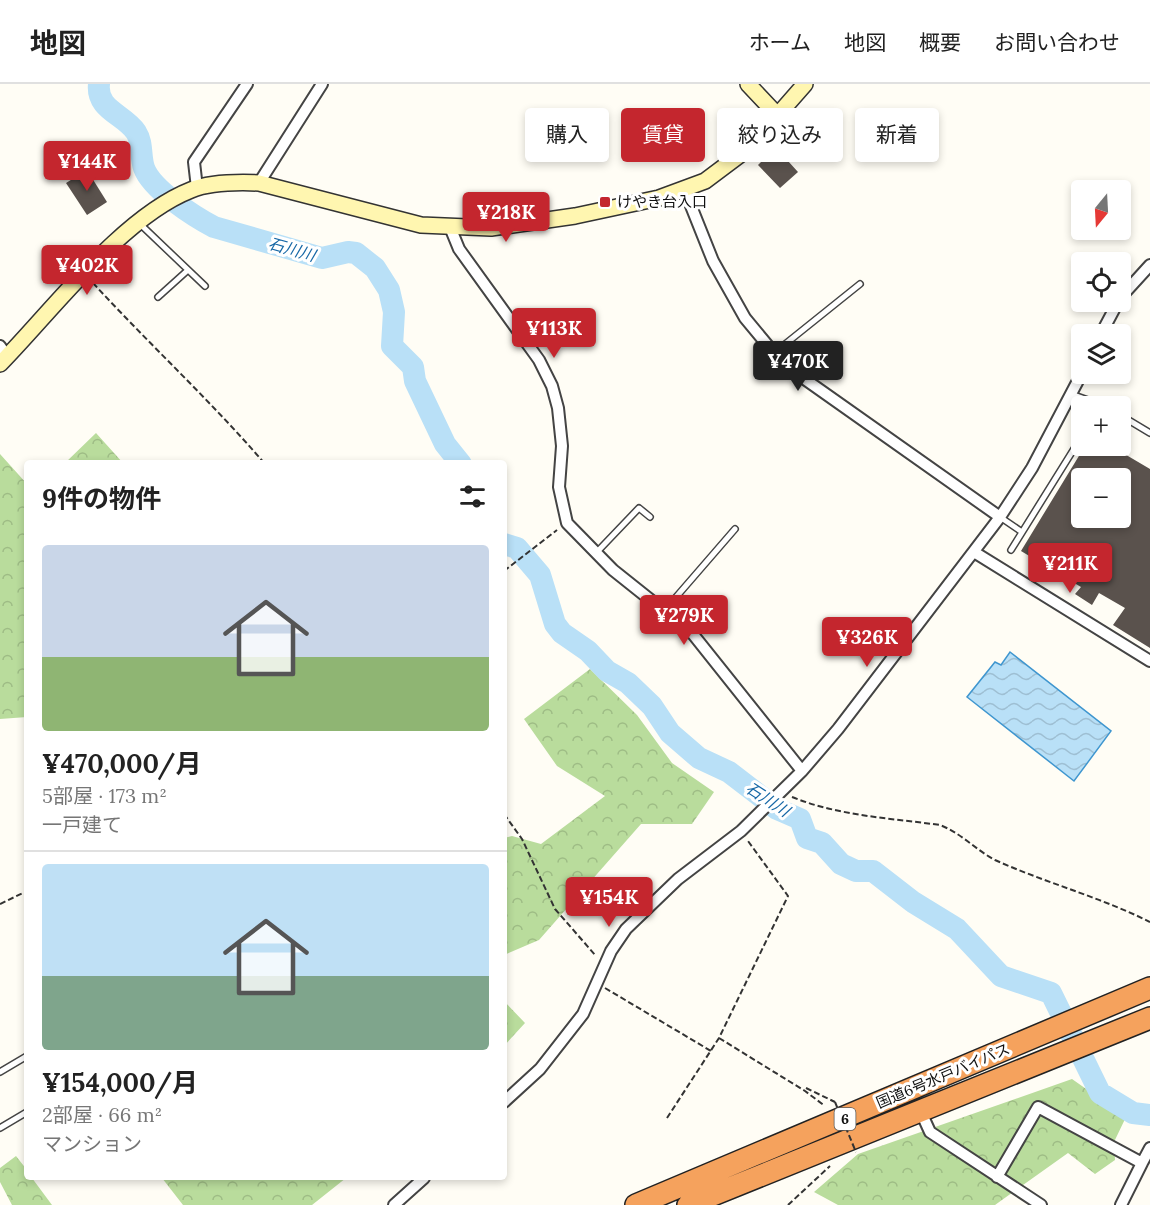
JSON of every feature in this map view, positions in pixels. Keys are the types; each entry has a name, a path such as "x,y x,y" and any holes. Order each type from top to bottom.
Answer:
{"highway":[{"name":"国道6号水戸バイパス","path":"636,1205 837,1112 1053,1029 1150,988"},
{"name":"国道6号水戸バイパス","path":"688,1205 847,1148 920,1109 1150,1018"}],"street":[{"path":"193,189 195,162 247,84"},
{"path":"258,183 322,84"},
{"path":"748,84 770,108"},
{"path":"785,108 805,84"},
{"path":"2,355 138,221 157,207 193,189 238,182 258,183 396,220 450,227 491,228 522,225 685,190 705,181 734,162"},
{"path":"685,190 718,270 745,318 774,353 806,380 1000,517"},
{"path":"450,227 459,249 539,360 552,386 558,408 562,446 560,487 567,523 595,554 692,633 802,771"},
{"path":"1131,286 1150,265"},
{"path":"507,1099 555,1052 583,1014 618,940 642,912 678,879 741,831 802,771 838,729 1000,517 1032,468 1076,384"},
{"path":"974,552 1150,661"},
{"path":"997,1177 1038,1107 1142,1163"},
{"path":"920,1109 930,1132 1034,1204"},
{"path":"1121,1205 1150,1148"},
{"path":"394,1205 422,1180"}],"lane":[{"path":"138,221 204,286"},
{"path":"158,297 188,270"},
{"path":"774,353 860,284"},
{"path":"1071,394 1076,396"},
{"path":"1131,422 1150,433"},
{"path":"1011,550 1071,454"},
{"path":"595,554 639,508 650,518"},
{"path":"1000,517 1022,532"},
{"path":"664,611 735,529"},
{"path":"0,1072 24,1058"},
{"path":"0,1128 24,1114"}],"path":[{"path":"85,274 155,350 237,430 262,460"},
{"path":"507,569 567,523"},
{"path":"774,798 824,808 940,825 951,829 993,859 1121,908 1150,922"},
{"path":"507,818 522,838 555,909 595,955 606,963"},
{"path":"667,1118 719,1038 789,896 741,831"},
{"path":"0,904 24,892"},
{"path":"598,984 711,1051"},
{"path":"719,1038 806,1091 828,1109 837,1112"},
{"path":"788,1205 847,1148 837,1112 806,1088"}],"green space":[{"path":"96,433 120,460 68,460"},
{"path":"0,454 24,481 24,717 0,719"},
{"path":"590,669 637,715 672,763 714,792 692,824 641,824 539,940 507,954 507,837 512,836 541,844 605,796 557,766 524,719"},
{"path":"507,1004 525,1023 507,1043"},
{"path":"1072,1079 1126,1117 1114,1142 1115,1160 1095,1174 1068,1153 995,1205 838,1205 814,1192 858,1154"},
{"path":"16,1156 24,1166 24,1180 33,1180 52,1205 12,1205 0,1182 0,1168"},
{"path":"164,1180 343,1180 312,1205 183,1205"}],"water":[{"path":"1010,652 1111,731 1074,781 967,697 995,662 1001,665"}],"building":[{"path":"761,162 789,162 798,172 780,188 758,165"},
{"path":"87,170 107,202 87,215 66,183"},
{"path":"1079,456 1128,456 1150,469 1150,648 1113,625 1125,608 1099,593 1092,605 1075,594 1081,587 1021,551 1071,469 1071,528 1131,528 1131,468 1072,468"}],"waterway":[{"name":"石川川","path":"99,84 99,93 106,106 136,132 140,141 144,168 149,176 165,194 186,210 214,227 322,258 348,252 356,253 375,268 389,290 394,312 392,346 413,367 415,381 445,444 458,460"},
{"name":"石川川","path":"507,545 517,548 540,575 555,624 562,633 588,651 607,671 628,683 652,706 670,733 699,758 729,772 777,809 800,819 807,838 822,843 841,864 856,871 873,871 913,902 957,929 1001,976 1051,993 1100,1093 1133,1113 1150,1115"}],"place":[{"name":"けやき台入口","path":"605,202"}]}
